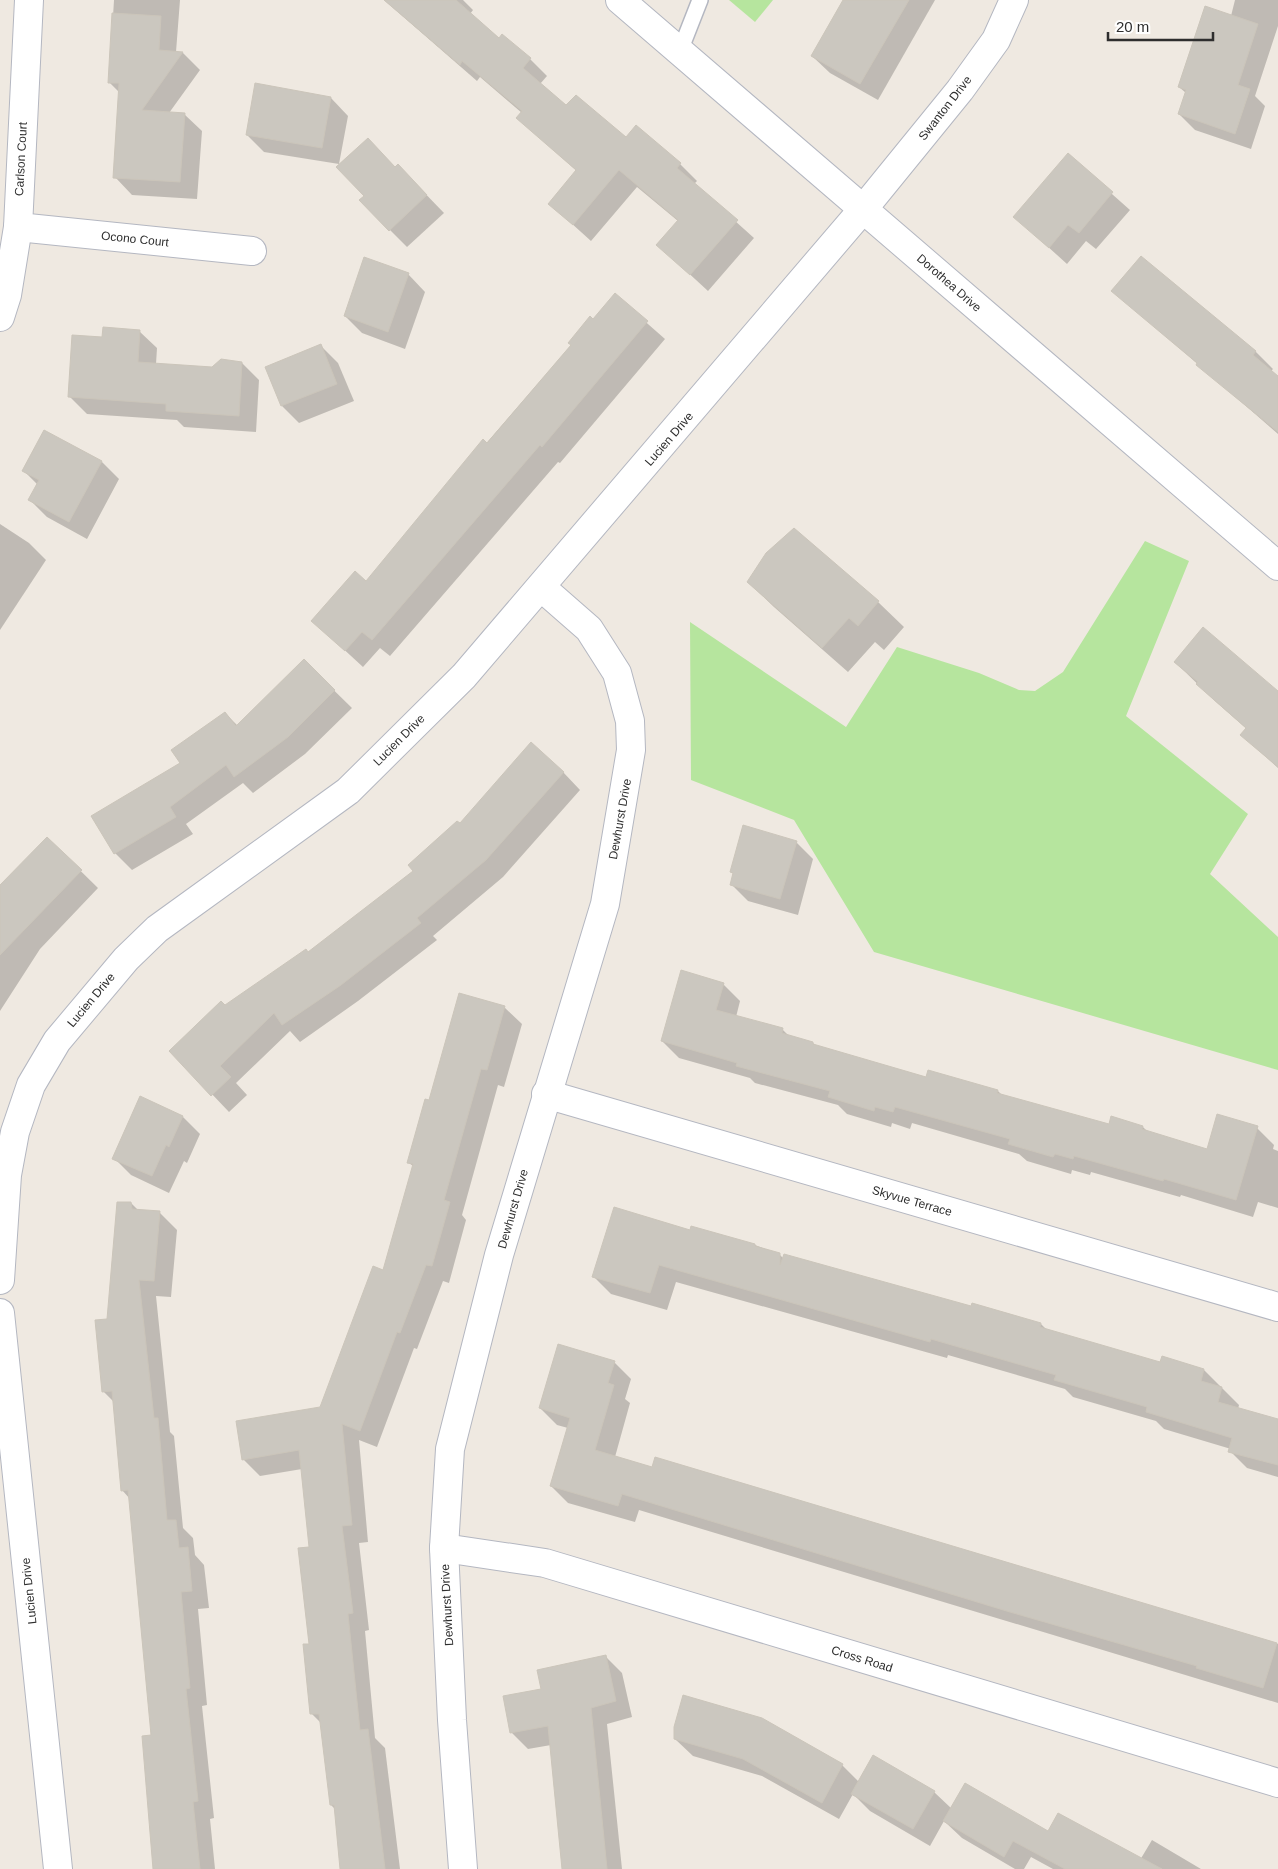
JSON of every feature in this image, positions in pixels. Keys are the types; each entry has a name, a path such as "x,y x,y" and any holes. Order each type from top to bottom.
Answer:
{"street":[{"name":"Carlson Court","path":"0,317 7,295 18,227 29,0"},
{"name":"Dorothea Drive","path":"620,0 1278,566"},
{"name":"Swanton Drive","path":"864,208 960,90 996,40 1014,0"},
{"name":"Lucien Drive","path":"0,1280 6,1175 16,1132 31,1085 57,1040 126,959 157,929 348,791 464,676 864,208"},
{"name":"Ocono Court","path":"18,227 252,251"},
{"name":"Dewhurst Drive","path":"463,1869 452,1720 444,1548 450,1449 497,1265 546,1094 605,904 628,774 631,737 630,721 621,685 610,660 588,629 541,587"},
{"name":"Skyvue Terrace","path":"546,1094 1278,1307"},
{"name":"Lucien Drive","path":"0,1313 58,1869"},
{"name":"Cross Road","path":"444,1548 545,1563 1278,1782"}],"lane":[{"path":"680,52 700,0"}],"green space":[{"path":"729,0 773,0 755,22"},
{"path":"1145,541 1189,561 1126,716 1248,814 1210,874 1278,937 1278,1070 874,952 794,820 691,780 690,622 846,727 897,647 979,673 1019,690 1035,691 1063,672"}],"building":[{"path":"384,0 456,0 499,38 502,34 531,58 523,68 566,105 576,95 626,137 636,125 681,163 677,168 738,220 690,275 656,245 678,220 619,170 573,225 548,204 576,170 516,118 522,111 462,61 460,65"},
{"path":"843,0 909,0 860,84 811,56"},
{"path":"1205,6 1258,24 1238,85 1250,89 1235,134 1178,114 1186,90 1178,87"},
{"path":"112,13 161,16 159,50 183,52 142,110 185,113 180,182 113,178 119,83 108,83"},
{"path":"255,83 331,97 322,148 246,135"},
{"path":"368,138 395,167 398,164 427,195 389,231 359,200 364,196 336,167"},
{"path":"1068,153 1113,192 1079,233 1068,225 1049,248 1013,217"},
{"path":"1141,256 1256,351 1253,355 1278,376 1278,432 1196,365 1197,363 1111,291"},
{"path":"364,257 409,273 388,332 344,316"},
{"path":"615,293 648,321 542,447 540,445 372,640 362,632 345,651 311,621 355,571 366,581 483,439 487,443 571,345 568,343 590,316 593,319"},
{"path":"103,327 140,330 138,362 212,367 221,359 242,362 239,416 166,411 166,404 68,397 72,335 102,337"},
{"path":"321,344 337,384 281,406 265,367"},
{"path":"44,430 102,461 69,522 28,500 39,480 22,471"},
{"path":"794,528 879,601 858,626 849,618 822,648 747,582 766,553"},
{"path":"1203,627 1278,691 1278,767 1240,735 1246,728 1174,662"},
{"path":"304,659 335,690 288,737 234,777 226,765 170,807 176,817 114,854 91,816 180,763 171,750 225,712 236,726"},
{"path":"531,742 564,772 486,860 417,918 421,923 341,985 282,1025 274,1013 220,1066 231,1077 211,1096 169,1051 221,1001 225,1005 306,949 308,952 413,871 408,865 457,821 460,823"},
{"path":"743,825 797,841 780,899 730,885 733,873 730,872"},
{"path":"47,837 82,870 0,955 0,885"},
{"path":"681,970 724,983 716,1010 783,1028 782,1033 813,1042 813,1044 926,1077 928,1070 998,1090 997,1093 1109,1124 1111,1116 1143,1126 1142,1129 1207,1149 1217,1114 1258,1126 1236,1200 1074,1156 1073,1159 1055,1154 1053,1157 1008,1144 1010,1139 895,1107 893,1112 875,1107 874,1111 828,1097 830,1091 736,1066 737,1063 661,1041"},
{"path":"459,993 505,1006 487,1070 481,1069 444,1200 450,1202 432,1266 426,1265 400,1333 397,1332 360,1431 342,1424 352,1525 342,1526 353,1613 348,1614 360,1730 368,1729 385,1869 340,1869 334,1805 330,1805 319,1714 310,1714 303,1644 309,1644 298,1548 309,1547 299,1450 242,1460 236,1421 320,1407 373,1266 383,1270 413,1164 407,1163 425,1099 429,1100"},
{"path":"140,1096 183,1116 169,1147 166,1145 152,1176 112,1159"},
{"path":"117,1202 131,1202 132,1209 160,1211 154,1281 139,1280 154,1418 158,1418 167,1520 176,1520 179,1548 188,1547 192,1591 181,1592 190,1688 186,1689 198,1801 193,1802 200,1869 153,1869 142,1736 151,1735 128,1490 121,1491 112,1391 102,1392 95,1320 107,1319"},
{"path":"614,1207 690,1230 691,1226 755,1244 755,1246 780,1253 780,1265 784,1254 971,1306 972,1303 1041,1323 1040,1327 1160,1362 1162,1356 1204,1369 1201,1381 1222,1387 1218,1402 1278,1419 1278,1465 1228,1452 1232,1438 1146,1412 1147,1407 1054,1380 1056,1375 931,1339 930,1342 659,1265 650,1293 592,1277"},
{"path":"558,1344 615,1361 608,1383 614,1385 595,1450 652,1467 655,1457 1277,1643 1263,1688 1196,1668 1197,1666 1010,1612 622,1494 618,1506 550,1486 570,1418 539,1408"},
{"path":"606,1655 616,1701 591,1708 607,1869 562,1869 548,1726 510,1733 503,1696 541,1689 537,1670"},
{"path":"683,1695 762,1718 843,1764 822,1803 743,1759 674,1739 674,1727"},
{"path":"873,1755 935,1791 913,1829 851,1794"},
{"path":"965,1783 1048,1831 1058,1813 1162,1869 1065,1869 1013,1841 1004,1857 943,1821"}]}
